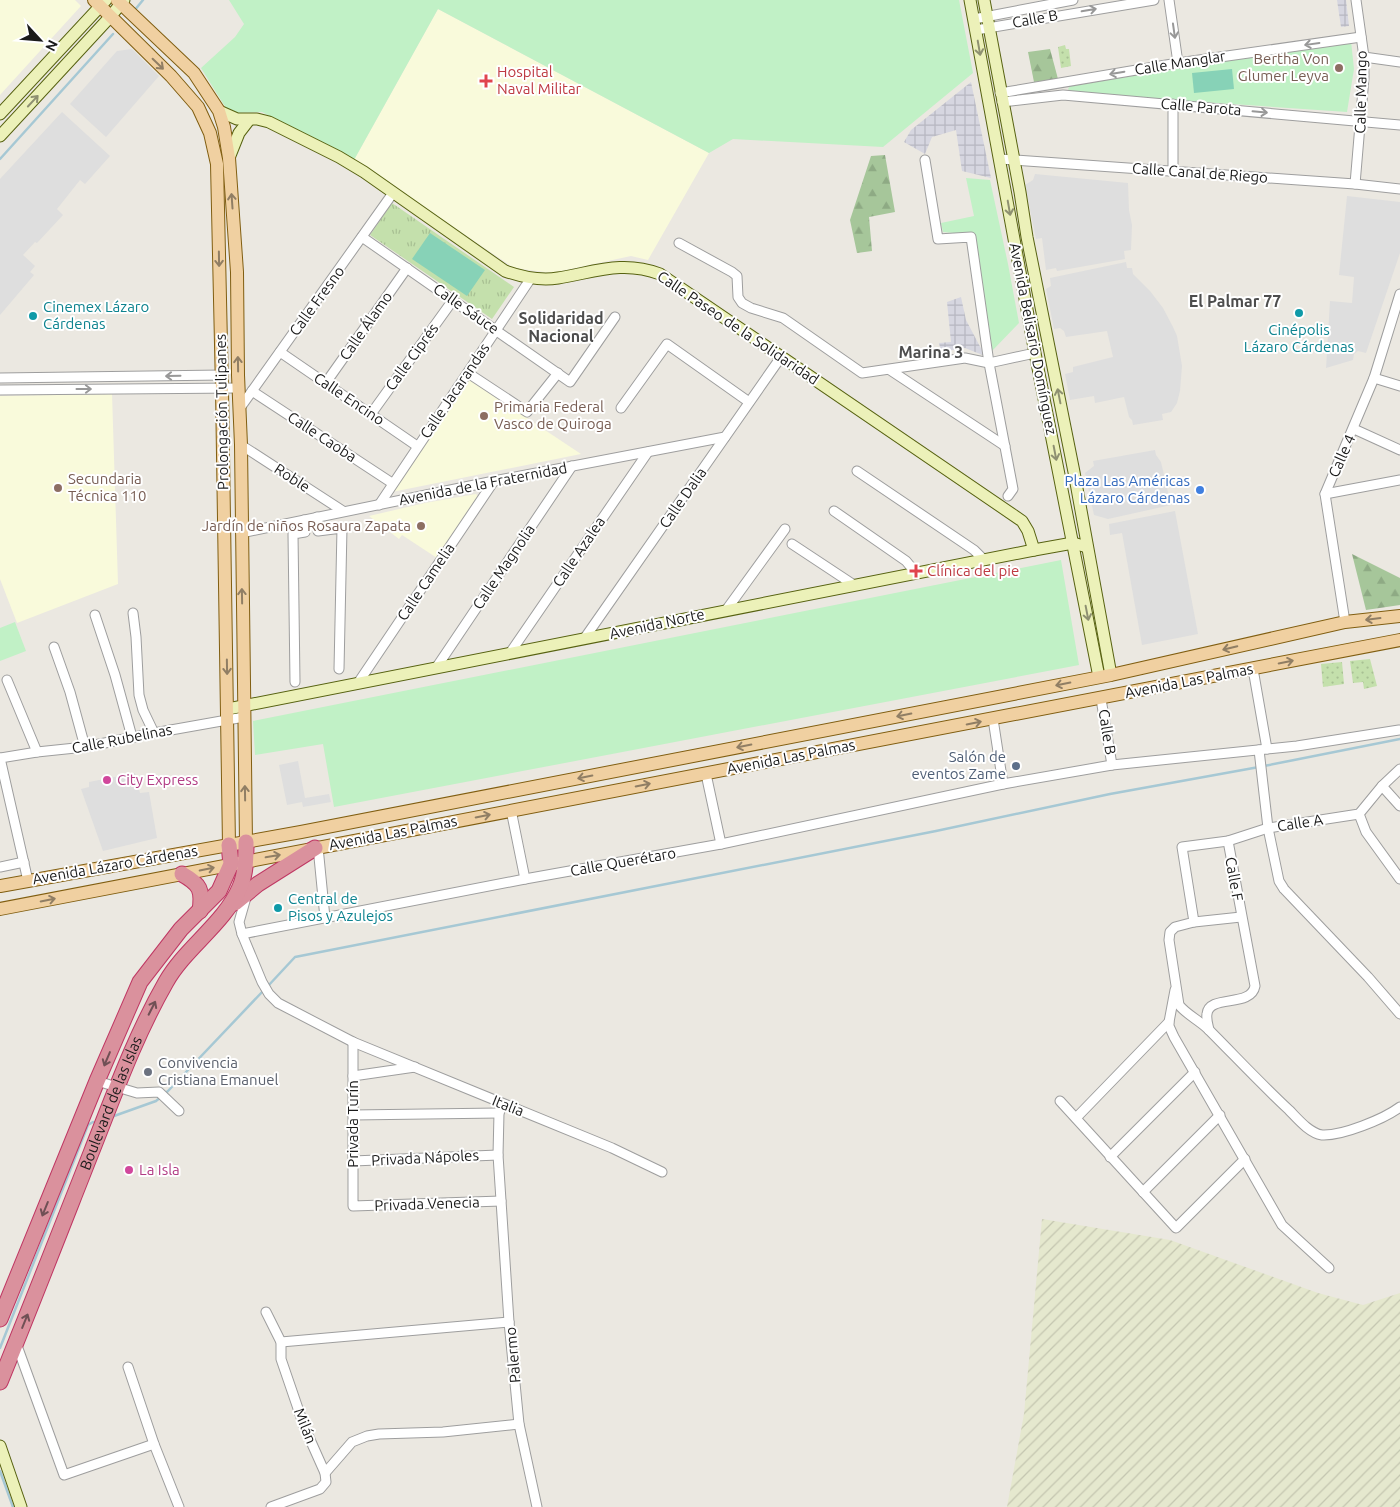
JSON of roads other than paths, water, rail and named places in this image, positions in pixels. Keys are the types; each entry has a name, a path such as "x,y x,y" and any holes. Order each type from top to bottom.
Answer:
{"highway":[{"name":"Boulevard de las Islas","path":"0,1382 117,1088 150,1012 167,980 196,943 219,918 240,887 246,860 246,842"},
{"path":"230,845 231,864"},
{"path":"219,918 247,892 316,848"},
{"name":"Boulevard de las Islas","path":"0,1319 97,1081 140,982 181,929 220,891 231,864"},
{"path":"182,874 194,881 200,889 202,898 200,911"},
{"path":"181,929 196,943"}],"main road":[{"name":"Prolongación Tulipanes","path":"121,1 194,74 219,111 224,127 229,158 237,272 246,842"},
{"name":"Prolongación Tulipanes","path":"100,2 110,17 170,76 198,107 210,133 216,164 222,375 230,845"},
{"path":"134,41 146,28"},
{"name":"Avenida Las Palmas","path":"230,845 1105,676 1346,622 1400,616"},
{"path":"226,621 243,619"},
{"name":"Avenida Las Palmas","path":"182,874 246,860 706,774 1400,640"},
{"name":"Avenida Lázaro Cárdenas","path":"0,886 230,845"},
{"name":"Avenida Lázaro Cárdenas","path":"0,909 182,874"}],"street":[{"name":"Avenida Belisario Domínguez","path":"970,0 1035,353 1091,634 1105,676"},
{"name":"Avenida Belisario Domínguez","path":"984,0 1026,237 1104,630 1105,676"},
{"path":"975,25 1073,0"},
{"name":"Calle B","path":"988,22 1121,2 1154,0"},
{"path":"1169,0 1178,63"},
{"name":"Calle Mango","path":"1355,184 1361,121 1364,57 1356,0"},
{"path":"0,136 110,17 121,1"},
{"path":"0,114 100,2"},
{"name":"Calle Manglar","path":"1001,97 1062,83 1178,63 1361,37"},
{"path":"1364,57 1400,62"},
{"path":"1062,83 1063,95"},
{"name":"Calle Parota","path":"1001,97 1063,95 1400,124"},
{"path":"1173,171 1174,104"},
{"name":"Calle Paseo de la Solidaridad","path":"219,111 237,119 257,119 269,122 339,157 364,172 505,271 531,278 557,278 619,266 647,269 668,278 1022,521 1028,531 1034,550"},
{"name":"Prolongación Tulipanes","path":"229,158 239,133 249,120"},
{"name":"Calle Canal de Riego","path":"1000,159 1355,184 1400,189"},
{"path":"924,160 938,239 971,237 989,363 1013,489 1008,496"},
{"name":"Calle Fresno","path":"240,408 393,193"},
{"name":"Calle Sáuce","path":"362,237 570,382 615,317"},
{"path":"679,243 737,276 738,297 742,303 751,308 783,318 862,373 965,358 989,363 1035,353"},
{"name":"Calle Álamo","path":"326,384 408,268"},
{"name":"Calle Jacarandas","path":"379,505 531,278"},
{"name":"Calle 4","path":"1346,622 1325,494 1374,378 1396,318 1400,294"},
{"name":"Calle Ciprés","path":"371,414 453,300"},
{"path":"621,408 667,344 749,402"},
{"name":"Calle Encino","path":"280,352 417,446"},
{"name":"Calle Dalia","path":"584,638 781,357"},
{"path":"890,370 1005,446"},
{"path":"468,373 527,412 558,373"},
{"path":"0,378 222,375"},
{"path":"54,378 54,389"},
{"path":"1374,378 1400,386"},
{"path":"0,390 238,388"},
{"name":"Calle Caoba","path":"252,391 392,483"},
{"path":"1354,429 1400,450"},
{"name":"Avenida de la Fraternidad","path":"241,532 725,437"},
{"name":"Roble","path":"241,445 343,512"},
{"name":"Calle Azalea","path":"510,653 648,452"},
{"name":"Calle Magnolia","path":"436,668 572,466"},
{"path":"857,471 974,550 984,560"},
{"path":"1325,494 1400,480"},
{"name":"Calle Camelia","path":"358,683 494,481"},
{"path":"834,511 906,561 916,573"},
{"path":"317,517 318,531"},
{"path":"304,520 305,532"},
{"path":"295,682 293,534 342,528 339,669"},
{"path":"727,609 785,530"},
{"name":"Avenida Norte","path":"228,714 358,683 727,609 1073,543 1087,547"},
{"path":"792,544 854,585"},
{"path":"133,613 137,645 139,695 143,710 154,733"},
{"path":"95,615 115,675 132,737"},
{"path":"1091,634 1104,630"},
{"path":"54,647 70,692 85,747"},
{"path":"1253,669 1263,750 1259,762 1268,828 1279,881 1284,889 1400,1014"},
{"path":"7,680 38,752"},
{"name":"Calle B","path":"1101,698 1112,765"},
{"name":"Calle Rubelinas","path":"0,758 85,747 154,733 228,714"},
{"path":"993,719 1003,784"},
{"name":"Calle Querétaro","path":"242,934 525,879 721,844 1003,784 1112,765 1297,746 1399,730"},
{"path":"0,758 28,880"},
{"path":"1400,769 1382,786 1359,814 1366,832 1400,878"},
{"path":"706,774 721,844"},
{"path":"1382,786 1400,806"},
{"path":"511,810 525,879"},
{"name":"Calle A","path":"1194,922 1182,847 1228,841 1268,828 1359,814"},
{"name":"Calle F","path":"1208,1030 1207,1013 1209,1008 1214,1004 1248,997 1254,992 1256,986 1241,917 1228,841"},
{"path":"316,848 325,918"},
{"path":"0,867 24,862"},
{"path":"242,934 240,922 247,892"},
{"path":"1241,917 1194,922 1175,927 1170,932 1169,940 1179,1005 1184,1012 1208,1030 1308,1128 1321,1135 1337,1133 1370,1124 1400,1107"},
{"path":"219,918 240,922"},
{"name":"Italia","path":"242,934 262,982 269,994 278,1003 353,1042 612,1148 662,1172"},
{"path":"1176,983 1169,1022 1174,1038 1282,1225 1329,1268"},
{"path":"1076,1118 1169,1022"},
{"name":"Privada Turín","path":"353,1042 353,1206"},
{"path":"353,1076 415,1067"},
{"path":"1110,1158 1195,1072"},
{"path":"97,1081 137,1093 158,1092 179,1111"},
{"path":"1060,1101 1110,1158 1176,1228 1245,1159"},
{"path":"353,1115 498,1113 503,1104"},
{"name":"Palermo","path":"498,1113 498,1155 509,1322 519,1424 537,1507"},
{"path":"1143,1192 1220,1115"},
{"name":"Privada Nápoles","path":"353,1162 498,1155"},
{"name":"Privada Venecia","path":"353,1206 502,1202"},
{"name":"Milán","path":"266,1312 281,1342 282,1359 301,1418 325,1473"},
{"path":"281,1342 509,1322"},
{"path":"16,1343 64,1475 154,1444"},
{"path":"128,1367 154,1444 179,1507"},
{"path":"272,1507 320,1489 326,1482 325,1473 352,1442 367,1436 443,1432 519,1424"},
{"path":"0,1446 21,1507"}],"waterway":[{"path":"134,11 143,0"},
{"path":"0,159 113,34"},
{"path":"1264,766 1400,739"},
{"path":"268,986 295,957 936,831 1110,794 1259,767"},
{"path":"114,1116 156,1101 168,1091 264,990"},
{"path":"0,1348 88,1125 93,1122"},
{"path":"0,1471 13,1507"}],"place":[{"name":"Bertha Von Glumer Leyva","path":"1339,68"},
{"name":"Hospital Naval Militar","path":"486,81"},
{"name":"Cinépolis Lázaro Cárdenas","path":"1299,313"},
{"name":"Cinemex Lázaro Cárdenas","path":"33,316"},
{"name":"Primaria Federal Vasco de Quiroga","path":"484,416"},
{"name":"Secundaria Técnica 110","path":"58,488"},
{"name":"Plaza Las Américas Lázaro Cárdenas","path":"1200,490"},
{"name":"Jardín de niños Rosaura Zapata","path":"421,526"},
{"name":"Clínica del pie","path":"916,571"},
{"name":"Salón de eventos Zame","path":"1016,766"},
{"name":"City Express","path":"107,780"},
{"name":"Central de Pisos y Azulejos","path":"278,908"},
{"name":"Convivencia Cristiana Emanuel","path":"148,1072"},
{"name":"La Isla","path":"129,1170"}],"district":[{"name":"El Palmar 77","path":"1235,301"},
{"name":"Solidaridad Nacional","path":"561,327"},
{"name":"Marina 3","path":"931,352"}]}
